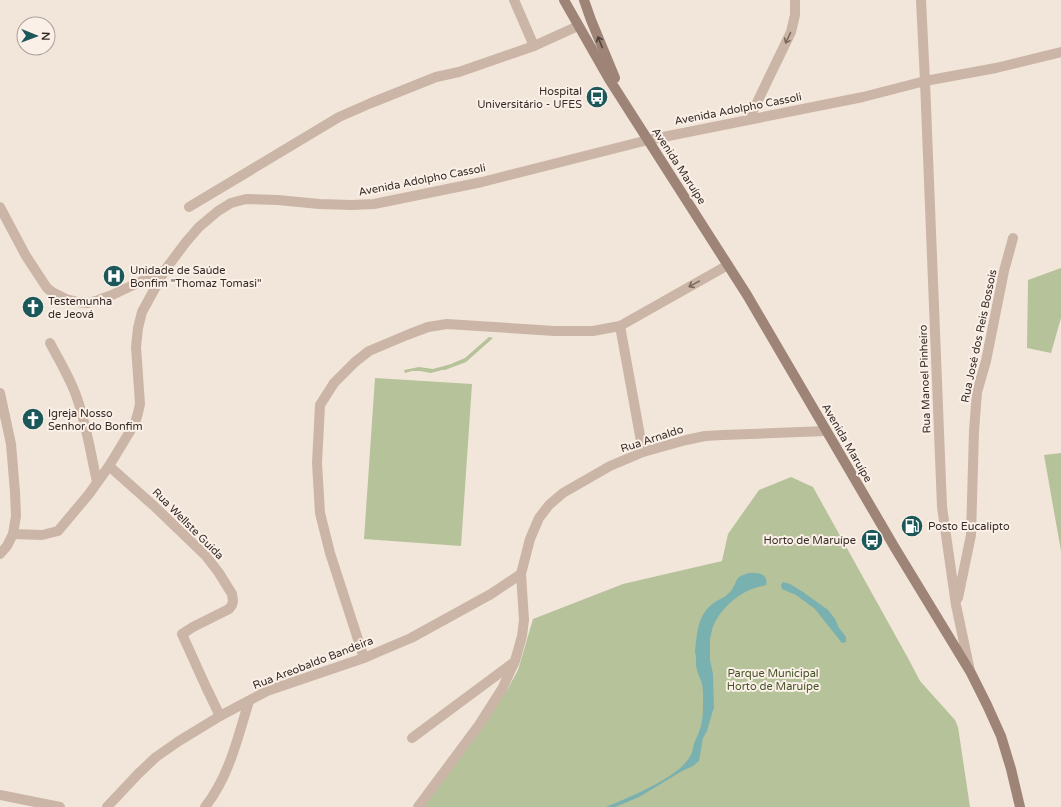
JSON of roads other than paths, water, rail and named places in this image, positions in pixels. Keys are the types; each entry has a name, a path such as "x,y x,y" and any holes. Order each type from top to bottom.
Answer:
{"main road":[{"name":"Avenida Maruípe","path":"564,0 625,104 728,265 971,674 987,705 1000,736 1011,769 1020,807"},
{"name":"Avenida Maruípe","path":"584,0 625,104"}],"street":[{"path":"514,0 534,46"},
{"path":"749,119 791,32 795,15 795,0"},
{"name":"Rua Manoel Pinheiro","path":"921,0 942,507 956,605 971,674"},
{"path":"189,207 339,117 436,77 459,72 534,46 578,26"},
{"name":"Avenida Adolpho Cassoli","path":"13,534 42,536 58,531 89,494 109,466 132,428 140,404 136,347 138,328 142,312 165,270 186,242 218,211 231,203 246,199 319,204 374,204 482,182 648,140 863,97 1061,52"},
{"path":"0,207 26,256 47,288 66,299 87,303 96,301 165,270"},
{"name":"Rua José dos Reis Bossois","path":"956,605 971,535 973,439 977,392 986,361 1004,271 1013,238"},
{"path":"364,658 330,554 320,513 317,463 320,405 334,383 369,351 428,327 447,324 555,331 593,331 620,326 728,265"},
{"path":"620,326 643,452"},
{"path":"50,343 75,393 84,420 97,482"},
{"path":"0,393 11,444 16,516 13,534 7,546 0,554"},
{"name":"Rua Arnaldo","path":"418,807 479,725 502,690 515,661 522,636 524,620 521,574 530,539 539,518 549,505 563,493 587,478 643,452 705,436 826,430"},
{"name":"Rua Wellste Guida","path":"109,466 154,506 206,556 232,594 233,601 229,609 182,634 220,716"},
{"name":"Rua Areobaldo Bandeira","path":"107,807 156,757 220,716 267,691 364,658 411,638 491,594 521,574"},
{"path":"412,738 515,661"},
{"path":"205,807 222,780 234,751 249,700"},
{"path":"0,795 60,807"}],"water":[{"path":"749,573 762,574 766,578 766,585 754,588 731,602 714,624 710,637 710,660 713,674 714,709 707,731 703,738 699,761 693,766 639,797 615,807 606,807 639,793 663,780 683,765 690,756 700,730 703,716 703,688 696,668 695,652 700,622 702,616 710,606 726,596 733,589 738,578"},
{"path":"783,582 790,584 803,592 828,610 846,637 846,642 842,643 815,609 796,595 782,589 781,585"}],"place":[{"name":"Hospital Universitário - UFES","path":"597,97"},
{"name":"Unidade de Saúde Bonfim \"Thomaz Tomasi\"","path":"114,276"},
{"name":"Testemunha de Jeová","path":"33,307"},
{"name":"Igreja Nosso Senhor do Bonfim","path":"33,419"},
{"name":"Posto Eucalipto","path":"912,526"},
{"name":"Horto de Maruípe","path":"872,540"}],"park label":[{"name":"Parque Municipal Horto de Maruípe","path":"773,679"}]}
